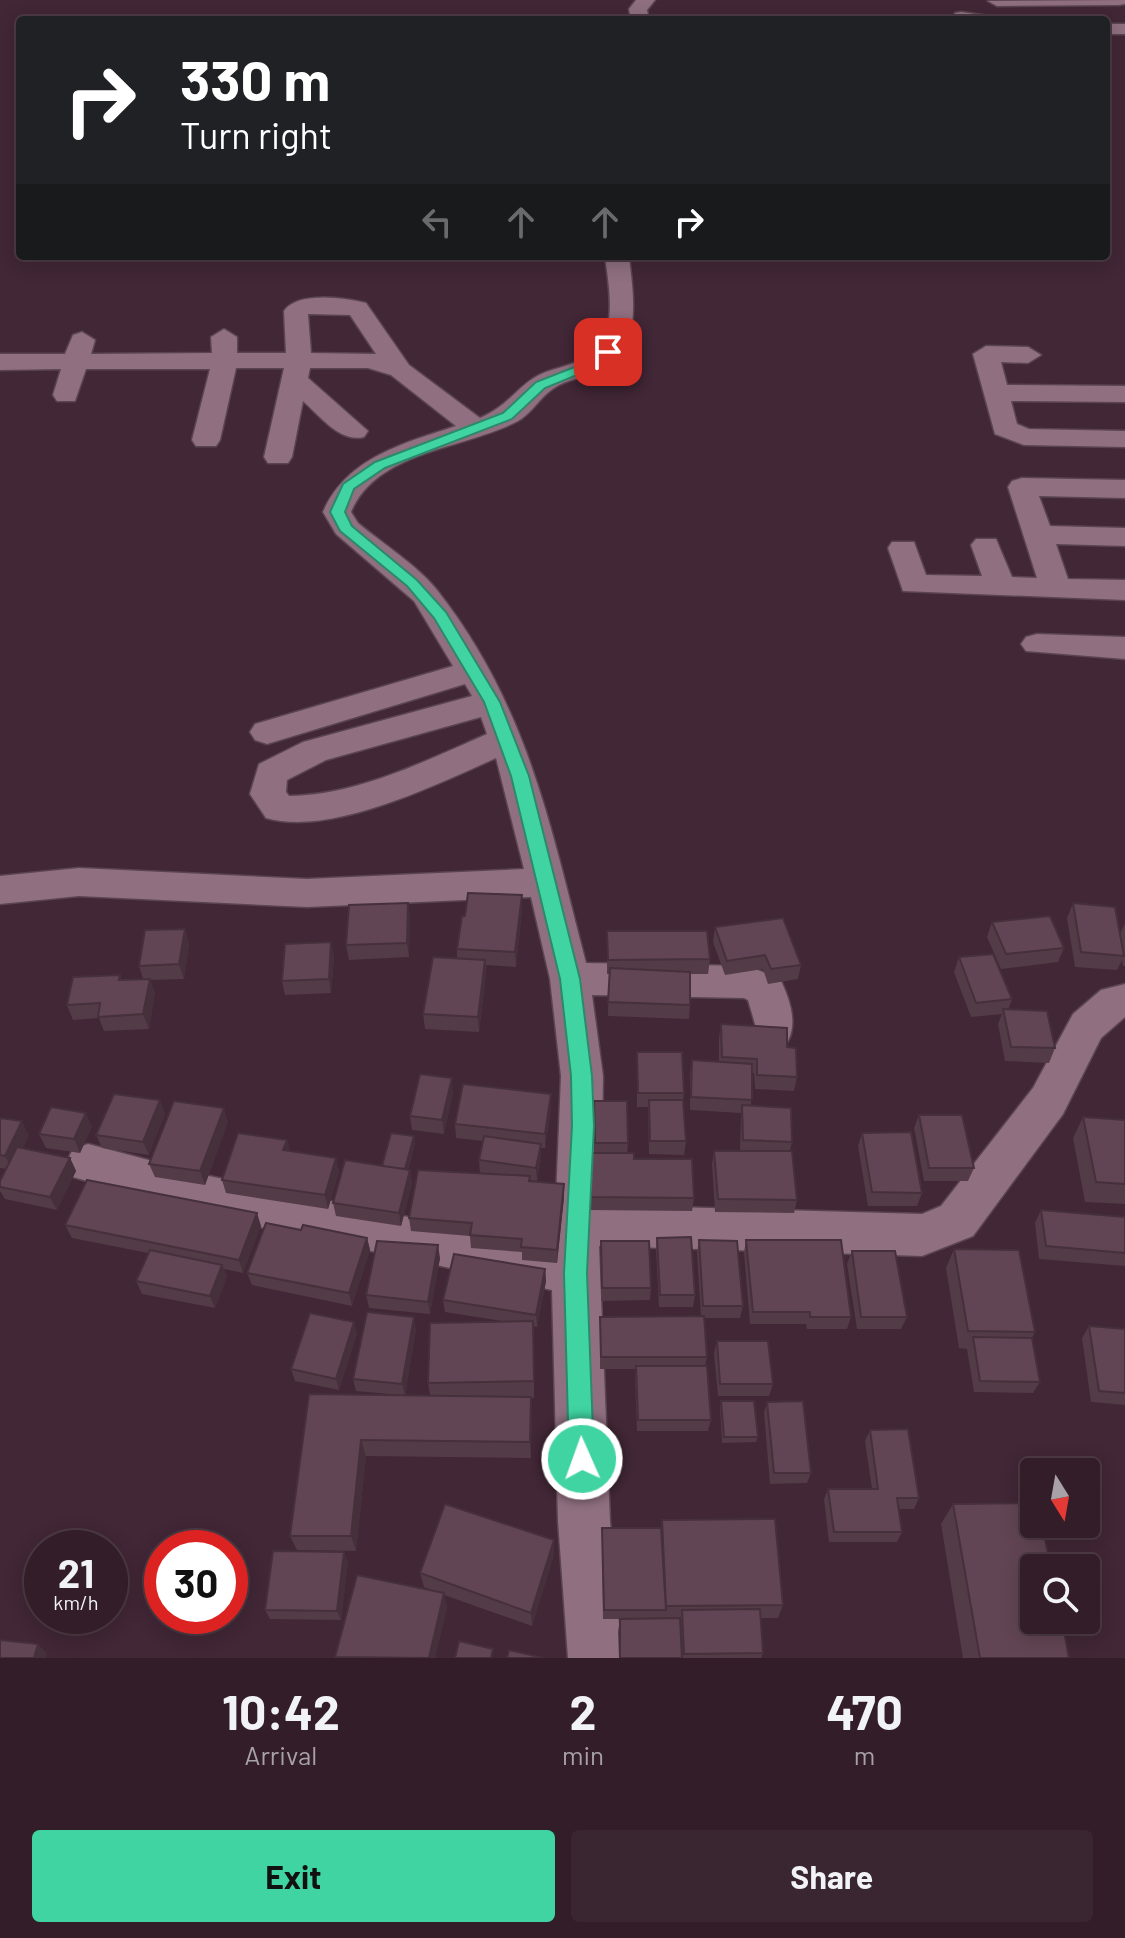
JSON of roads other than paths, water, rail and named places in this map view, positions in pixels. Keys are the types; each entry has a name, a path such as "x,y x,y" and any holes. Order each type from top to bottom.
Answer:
{"street":[{"path":"997,0 1119,0"},
{"path":"997,0 1015,16"},
{"path":"1105,0 1125,16"},
{"path":"1054,1 1071,16"},
{"path":"595,1658 584,1521 575,1273 580,1225 582,1076 570,979 520,776 492,702 425,595 346,528 337,512 348,487 380,465 508,416 541,385 595,363 608,352 623,319 617,260"},
{"path":"278,457 296,369 296,311 305,306 357,308 400,370 475,427"},
{"path":"1,365 18,336"},
{"path":"1,365 79,350 224,347 296,369 370,360 400,370"},
{"path":"206,440 224,347"},
{"path":"139,385 149,348"},
{"path":"66,395 79,350"},
{"path":"1028,355 986,354 1005,428 1024,437 1125,439"},
{"path":"296,369 354,431"},
{"path":"995,393 1125,394"},
{"path":"1061,438 1078,488"},
{"path":"1056,588 1022,487 1125,489"},
{"path":"1038,535 1125,537"},
{"path":"986,545 1000,586"},
{"path":"903,548 914,584 1125,590"},
{"path":"1037,644 1125,648"},
{"path":"267,732 472,671"},
{"path":"492,702 315,751 271,773 268,794 279,809 304,810 341,804 450,765 505,740"},
{"path":"0,890 79,882 307,893 546,882"},
{"path":"570,979 748,982 766,990 774,1029"},
{"path":"580,1225 922,1235 957,1221 1048,1101 1087,1026 1115,1002 1125,1000"},
{"path":"88,1163 209,1196 575,1273"}]}
